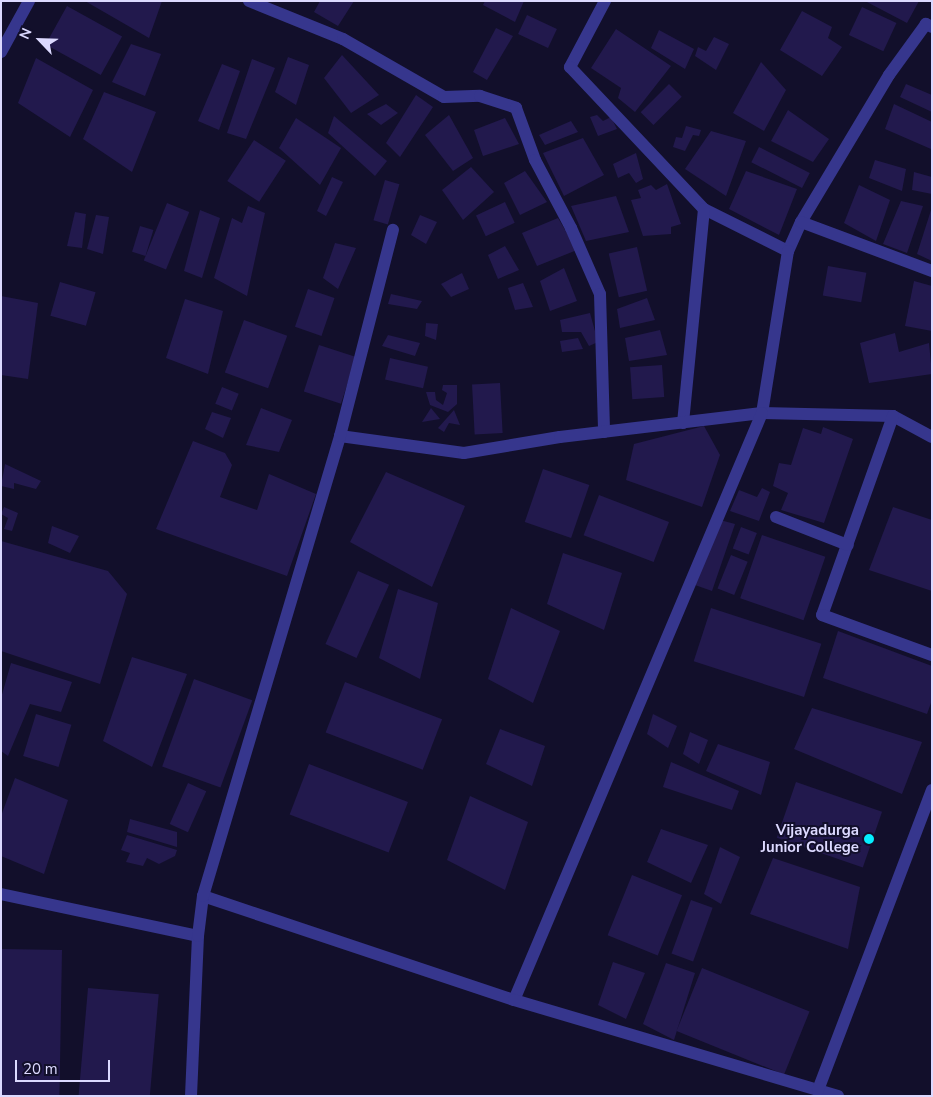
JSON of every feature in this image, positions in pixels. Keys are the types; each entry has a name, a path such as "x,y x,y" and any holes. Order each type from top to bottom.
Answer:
{"street":[{"path":"1,52 28,2"},
{"path":"601,2 570,67 704,208 788,251"},
{"path":"258,3 343,39 444,98 480,96 516,108 535,160 571,228 600,294 604,432"},
{"path":"514,1000 762,413 788,251 801,222 889,75 930,24"},
{"path":"683,422 704,208"},
{"path":"801,222 932,271"},
{"path":"190,1096 198,936 203,896 340,436 393,230"},
{"path":"340,436 464,453 604,432 762,413 894,416 932,437"},
{"path":"894,416 822,615 932,655"},
{"path":"776,517 848,545"},
{"path":"818,1090 932,790"},
{"path":"1,894 198,936"},
{"path":"203,896 514,1000 838,1096"}],"building":[{"path":"85,1 162,1 149,38"},
{"path":"320,1 354,1 338,26 314,12"},
{"path":"485,1 524,1 515,22 483,5"},
{"path":"865,1 919,1 907,23"},
{"path":"67,6 122,37 101,75 46,44"},
{"path":"862,7 896,23 883,51 849,35"},
{"path":"802,11 832,27 828,38 842,47 822,76 780,50"},
{"path":"527,15 557,29 548,48 518,34"},
{"path":"496,28 513,36 487,80 473,72"},
{"path":"616,29 671,66 635,112 618,98 621,88 591,68"},
{"path":"659,30 694,49 685,69 651,48"},
{"path":"714,37 729,44 716,70 695,56 698,47 706,51"},
{"path":"131,44 161,54 145,96 112,82"},
{"path":"342,55 379,95 351,113 324,78"},
{"path":"288,57 309,65 296,105 275,92"},
{"path":"36,58 93,90 70,137 18,103"},
{"path":"252,59 275,68 246,139 227,133"},
{"path":"761,62 786,90 764,131 733,113"},
{"path":"222,64 240,71 219,130 198,121"},
{"path":"669,84 682,97 653,125 641,112"},
{"path":"906,84 932,95 932,112 900,97"},
{"path":"104,92 156,112 132,172 83,139"},
{"path":"416,95 433,107 400,157 386,143"},
{"path":"386,104 398,113 381,125 367,114"},
{"path":"894,104 932,122 931,149 885,129"},
{"path":"788,110 829,139 813,162 771,141"},
{"path":"449,115 473,158 453,171 425,135"},
{"path":"597,115 603,121 611,117 617,129 598,136 590,117"},
{"path":"334,116 387,161 375,176 328,133"},
{"path":"296,118 341,148 320,185 279,148"},
{"path":"505,118 519,144 483,156 474,130"},
{"path":"571,121 578,132 545,145 539,135"},
{"path":"686,126 701,130 699,136 693,135 685,151 673,147 676,137 682,138"},
{"path":"711,131 746,141 726,196 685,169"},
{"path":"583,138 604,175 564,196 543,153"},
{"path":"254,140 286,161 259,202 227,181"},
{"path":"759,147 810,173 802,188 751,162"},
{"path":"636,153 643,179 636,183 629,173 618,178 613,164"},
{"path":"875,160 906,169 902,191 869,178"},
{"path":"471,167 494,192 463,220 442,190"},
{"path":"525,171 547,202 520,215 504,183"},
{"path":"746,171 797,189 779,235 729,209"},
{"path":"914,172 932,177 932,194 912,190"},
{"path":"332,177 343,182 326,216 317,211"},
{"path":"385,180 399,184 388,225 373,220"},
{"path":"667,184 681,224 671,227 671,234 643,236 631,200 641,198 638,190 651,185 656,190"},
{"path":"859,185 890,200 876,241 844,223"},
{"path":"616,196 629,232 586,241 571,206"},
{"path":"901,201 923,206 907,253 883,244"},
{"path":"505,202 515,223 486,236 476,216"},
{"path":"167,203 189,212 166,269 144,260"},
{"path":"248,206 265,213 247,296 214,278 232,218 242,223"},
{"path":"932,207 932,261 917,254"},
{"path":"200,210 220,218 202,278 184,271"},
{"path":"75,212 86,214 82,248 67,246"},
{"path":"96,215 109,217 103,254 87,249"},
{"path":"420,215 437,222 426,244 411,235"},
{"path":"558,218 577,250 537,266 522,233"},
{"path":"140,226 153,230 145,256 132,252"},
{"path":"335,243 356,248 338,289 323,278"},
{"path":"505,246 519,270 498,279 488,255"},
{"path":"637,247 647,291 619,297 609,254"},
{"path":"828,266 866,273 861,302 823,296"},
{"path":"564,268 577,301 550,311 540,281"},
{"path":"462,273 469,289 451,297 441,284"},
{"path":"914,281 932,286 932,331 905,326"},
{"path":"60,282 96,292 86,326 50,316"},
{"path":"523,283 533,307 515,310 508,288"},
{"path":"308,289 334,298 321,336 295,327"},
{"path":"391,294 422,301 417,309 388,304"},
{"path":"1,296 38,303 28,379 1,375"},
{"path":"647,298 655,320 620,328 617,309"},
{"path":"185,299 223,311 208,374 166,358"},
{"path":"590,313 598,342 589,346 581,332 562,332 560,320"},
{"path":"244,320 287,336 268,388 225,373"},
{"path":"426,323 438,324 436,340 425,336"},
{"path":"660,330 667,355 629,361 625,338"},
{"path":"895,333 899,352 929,343 932,374 869,383 860,343"},
{"path":"388,335 420,343 415,356 382,346"},
{"path":"578,338 583,349 562,352 560,341"},
{"path":"319,345 356,357 341,404 304,392"},
{"path":"390,358 428,367 423,388 385,379"},
{"path":"662,365 664,397 632,399 630,367"},
{"path":"500,383 503,433 475,434 472,384"},
{"path":"443,385 457,385 457,404 448,412 430,405 426,392 435,392 436,400 443,405 447,393 442,390"},
{"path":"222,387 239,394 232,410 215,404"},
{"path":"261,408 292,420 279,452 246,445"},
{"path":"431,408 440,419 422,422"},
{"path":"454,410 460,425 449,423 444,432 438,428"},
{"path":"212,412 231,418 223,438 205,429"},
{"path":"704,426 720,455 702,507 626,480 634,444"},
{"path":"823,427 853,439 824,523 781,510 788,493 773,486 779,463 791,465 803,428 821,434"},
{"path":"193,441 225,453 232,465 220,497 257,510 269,474 316,494 287,576 156,529"},
{"path":"5,464 41,481 36,489 14,483 14,489 1,486"},
{"path":"543,469 589,485 571,538 525,522"},
{"path":"386,472 465,506 432,587 350,542"},
{"path":"762,488 770,492 759,521 730,511 739,490 757,497"},
{"path":"599,495 669,522 654,562 584,535"},
{"path":"4,507 18,513 12,531 4,529 8,518 1,514"},
{"path":"893,507 932,520 932,591 869,570"},
{"path":"720,520 735,524 712,591 695,585"},
{"path":"52,526 79,536 70,553 48,543"},
{"path":"741,527 757,533 749,555 733,548"},
{"path":"762,535 825,557 804,620 740,598"},
{"path":"1,541 108,571 127,594 100,684 1,651"},
{"path":"563,553 622,573 604,630 547,604"},
{"path":"731,555 748,562 734,595 718,588"},
{"path":"358,571 389,585 357,658 325,644"},
{"path":"398,589 438,603 420,679 379,658"},
{"path":"511,608 560,631 533,703 488,679"},
{"path":"711,608 821,644 804,697 694,661"},
{"path":"838,631 932,666 932,700 927,714 823,678"},
{"path":"132,657 187,674 152,767 103,741"},
{"path":"11,663 72,682 61,712 30,704 8,756 1,751 1,698"},
{"path":"194,679 252,700 220,788 162,766"},
{"path":"345,682 442,719 423,770 326,732"},
{"path":"812,708 922,742 902,794 794,749"},
{"path":"36,714 71,725 59,767 23,756"},
{"path":"653,714 677,726 668,748 647,734"},
{"path":"500,729 545,746 532,786 486,764"},
{"path":"690,732 708,740 699,764 683,754"},
{"path":"718,744 770,762 761,795 706,771"},
{"path":"671,762 739,791 732,810 663,787"},
{"path":"309,764 408,802 389,852 290,814"},
{"path":"15,778 68,800 44,874 1,856 1,816"},
{"path":"796,782 882,812 863,867 777,838"},
{"path":"188,783 206,791 188,832 170,824"},
{"path":"470,796 528,822 505,890 447,860"},
{"path":"130,819 177,832 177,847 127,832"},
{"path":"661,829 708,845 691,883 647,862"},
{"path":"127,835 177,850 175,856 159,864 147,858 143,866 126,862 130,853 121,850"},
{"path":"720,847 740,857 721,904 704,894"},
{"path":"773,858 860,887 848,949 750,914"},
{"path":"632,875 682,895 658,955 608,935"},
{"path":"691,900 713,908 693,961 672,954"},
{"path":"1,949 62,950 59,1096 1,1096"},
{"path":"613,962 645,973 626,1019 598,1005"},
{"path":"666,963 695,973 674,1040 643,1024"},
{"path":"702,968 810,1011 784,1075 677,1031"},
{"path":"88,988 159,994 150,1096 79,1096"}],"place":[{"name":"Vijayadurga Junior College","path":"869,839"}]}
